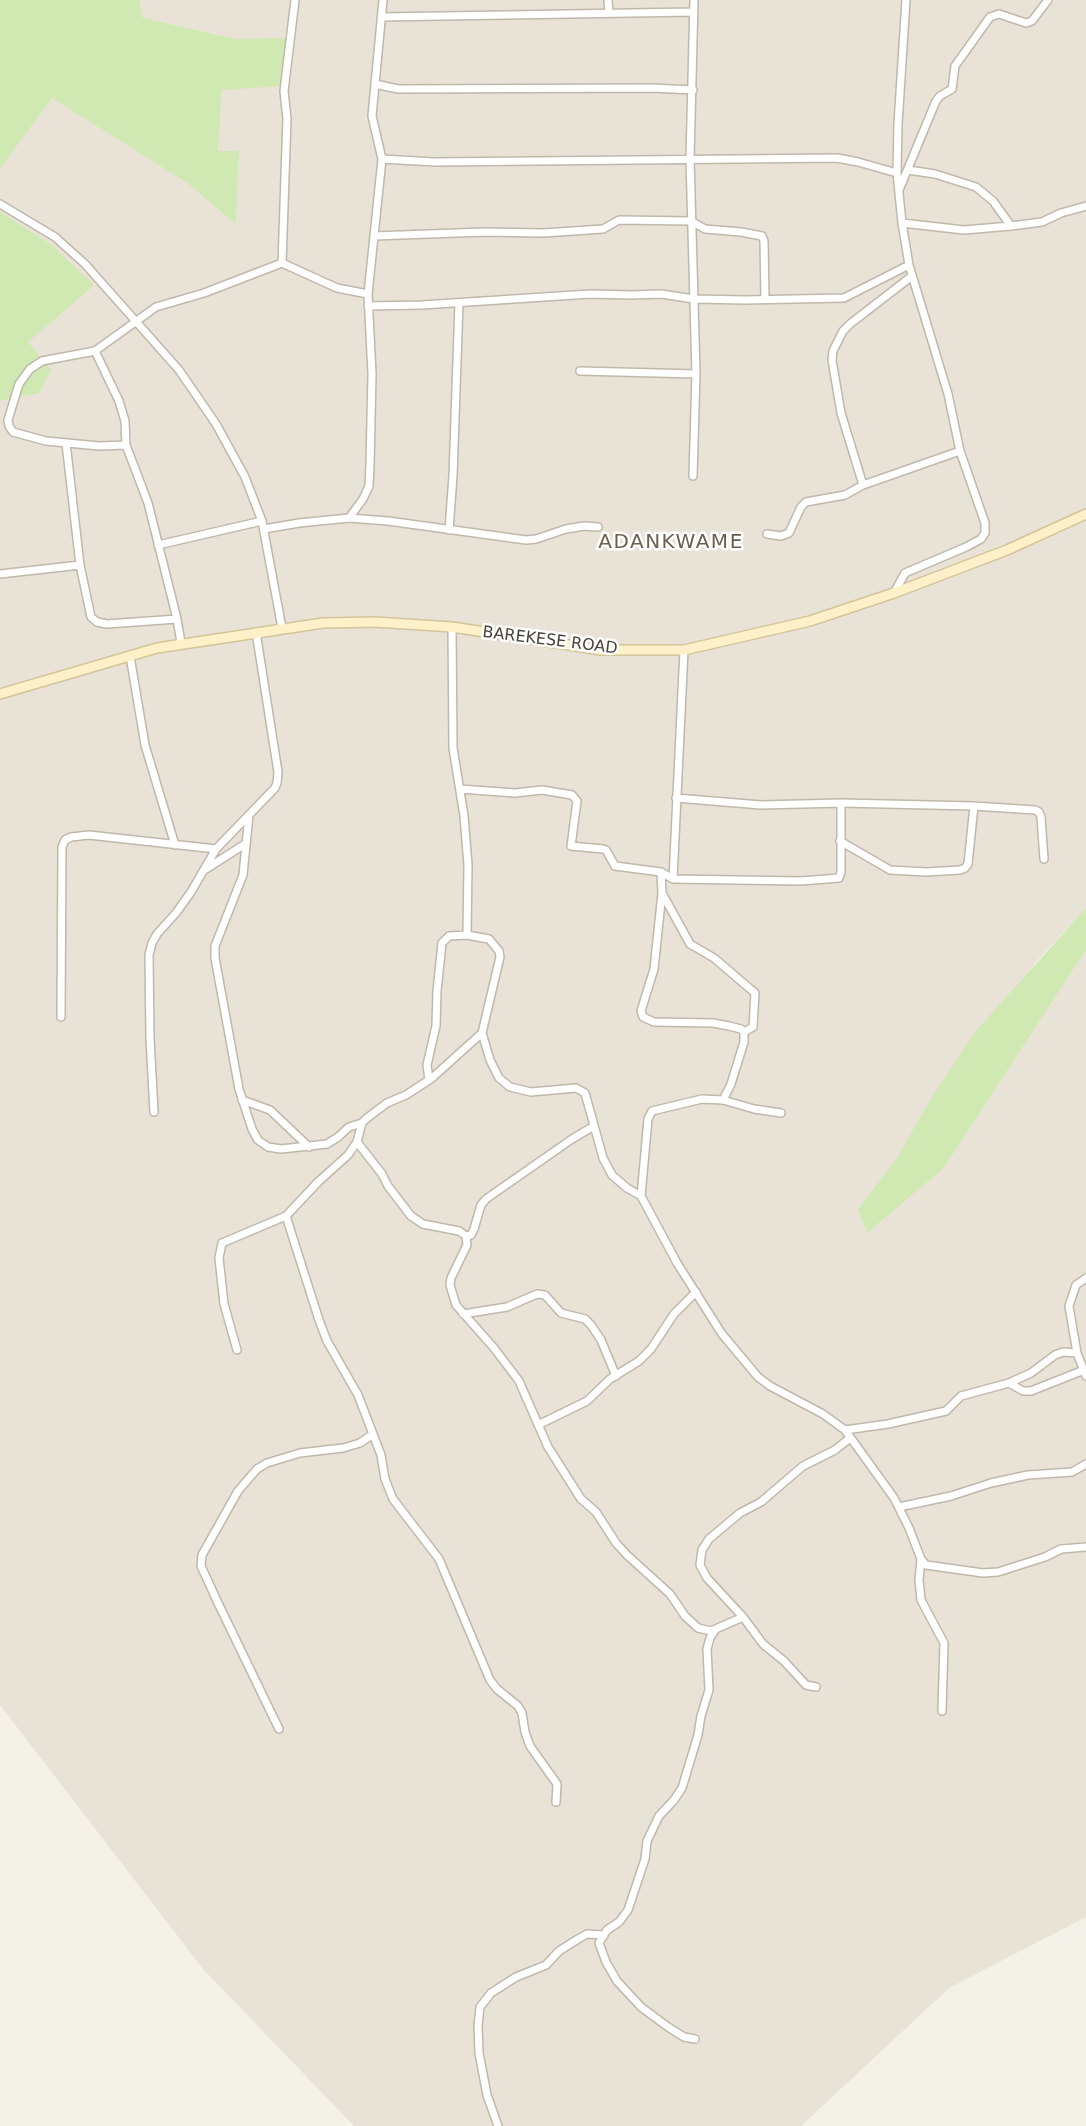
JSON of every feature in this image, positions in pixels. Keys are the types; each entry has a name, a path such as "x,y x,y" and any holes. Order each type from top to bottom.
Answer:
{"main road":[{"name":"BAREKESE ROAD","path":"0,694 181,643 323,624 375,622 453,627 601,650 684,650 810,621 894,593 1007,550 1086,514"}],"street":[{"path":"282,263 287,119 284,91 295,0"},
{"path":"349,518 363,499 369,486 372,374 368,294 382,159 372,116 384,0"},
{"path":"608,0 609,13"},
{"path":"693,476 696,374 690,159 694,0"},
{"path":"894,593 905,573 966,547 981,539 985,533 984,523 960,451 948,394 909,265 902,223 897,172 900,74 906,0"},
{"path":"898,191 936,101 951,88 955,66 990,17 999,14 1026,23 1032,21 1048,0"},
{"path":"381,17 693,12"},
{"path":"375,84 398,89 652,88 693,90"},
{"path":"382,159 435,162 837,158 897,172"},
{"path":"908,170 935,174 976,187 993,201 1011,226"},
{"path":"0,204 55,237 85,264 178,370 216,424 245,477 262,521 282,628"},
{"path":"902,223 964,230 1011,226 1042,222 1061,213 1086,206"},
{"path":"374,236 484,232 543,233 603,229 619,220 691,221 705,229 741,232 762,237 764,241 765,299"},
{"path":"126,445 46,441 13,432 8,420 19,384 30,369 42,362 95,351 156,307 204,293 282,263 337,288 368,294"},
{"path":"368,306 459,303 590,294 661,294 694,299 844,298 909,265"},
{"path":"862,485 841,413 832,360 833,351 850,324 912,276"},
{"path":"449,530 459,303"},
{"path":"95,351 119,401 125,421 126,445 148,503 181,643"},
{"path":"580,371 696,374"},
{"path":"66,443 80,565 91,618 96,622 107,624 177,619"},
{"path":"767,534 781,536 789,533 801,507 806,502 846,495 862,485 960,451"},
{"path":"264,530 299,523 349,518 536,540 566,529 584,526 598,527"},
{"path":"158,545 262,521"},
{"path":"0,574 80,565"},
{"path":"453,627 453,748 464,816 468,865 467,935"},
{"path":"154,1112 149,955 157,934 176,913 205,870 216,849 275,788 277,783 278,772 256,632"},
{"path":"673,879 684,650"},
{"path":"130,656 145,746 175,844"},
{"path":"460,789 515,793 542,790 572,795 577,801 571,846 606,850 615,866 661,873 673,879 801,881 838,878 841,872 840,802"},
{"path":"676,798 761,805 840,802 1037,810 1041,818 1044,859"},
{"path":"840,841 890,870 926,872 960,870 968,864 974,806"},
{"path":"249,815 243,875 219,935 215,952 217,978 242,1100 258,1140 268,1148 281,1149 327,1144 349,1127 362,1123 387,1103 406,1095 429,1080 482,1033"},
{"path":"61,1017 62,847 65,840 71,837 89,836 216,849"},
{"path":"205,870 245,844"},
{"path":"661,873 662,893 654,969 641,1011 643,1017 654,1022 713,1023 741,1029 744,1032"},
{"path":"662,893 690,944 714,958 754,993 753,1027 744,1032"},
{"path":"429,1080 427,1065 436,1026 442,943 449,936 467,935 489,939 499,951 500,957 482,1033 490,1060 504,1083 510,1087 531,1092 581,1090 588,1099 603,1158 612,1175 641,1196 677,1263 728,1342 758,1377 770,1386 823,1414 845,1430 899,1507 921,1559 928,1567 983,1573 1010,1569 1060,1549 1086,1547"},
{"path":"723,1100 731,1084 744,1042 744,1032"},
{"path":"242,1100 270,1110 309,1147"},
{"path":"641,1196 648,1119 652,1111 691,1100 723,1100 754,1109 781,1113"},
{"path":"237,1350 224,1304 219,1249 222,1243 285,1216 348,1155 357,1142 362,1123"},
{"path":"466,1236 471,1235 486,1199 572,1138 594,1126"},
{"path":"357,1142 411,1216 423,1224 459,1231 466,1236 467,1245 451,1278 450,1285 456,1305 494,1348 519,1381 548,1447 581,1499 596,1512 627,1555 670,1594 685,1616 698,1628 704,1631 715,1630 743,1617"},
{"path":"285,1216 327,1341 358,1395 381,1455 385,1479 393,1499 438,1559 490,1680 497,1689 513,1700 522,1713 530,1746 557,1784 556,1802"},
{"path":"1010,1383 1023,1391 1031,1391 1085,1373 1077,1353 1070,1315 1070,1299 1076,1285 1086,1278"},
{"path":"538,1425 586,1401 645,1354 674,1314 696,1292"},
{"path":"463,1314 507,1307 537,1294 545,1294 561,1313 585,1319 591,1325 601,1340 616,1376"},
{"path":"845,1430 927,1417 946,1411 961,1396 1010,1383 1031,1373 1055,1355 1063,1352 1077,1353"},
{"path":"279,1729 201,1566 202,1555 238,1491 257,1469 267,1463 300,1453 343,1448 360,1443 373,1434"},
{"path":"816,1687 806,1685 784,1661 763,1644 743,1617 707,1578 700,1565 702,1550 709,1539 740,1514 761,1502 803,1466 835,1450 850,1438"},
{"path":"899,1507 951,1496 991,1483 1028,1475 1072,1472 1086,1464"},
{"path":"921,1559 919,1581 921,1600 944,1643 942,1711"},
{"path":"695,2039 684,2037 641,2007 617,1981 606,1962 599,1943 607,1930 619,1922 628,1910 645,1859 647,1841 659,1816 682,1788 709,1690 707,1649 715,1630"},
{"path":"498,2126 488,2095 479,2053 480,2007 491,1993 516,1977 546,1965 559,1951 578,1939 587,1934 604,1935"}],"shaded area":[{"path":"139,0 1086,0 1086,908 1036,962 897,1158 858,1209 867,1233 943,1169 1086,950 1086,1917 949,1988 801,2126 354,2126 203,1969 0,1705 0,401 17,399 49,243 0,212 0,169 52,98 187,183 236,223 239,151 218,152 222,90 287,39 236,39 143,18"}],"green space":[{"path":"0,0 139,0 143,18 236,39 287,38 282,86 222,90 218,151 239,151 236,224 187,183 52,98 0,169"},
{"path":"0,212 49,243 94,285 28,342 51,370 39,393 0,401"},
{"path":"1086,908 1086,950 943,1169 867,1233 858,1209 897,1158 932,1097 975,1032"}],"district":[{"name":"ADANKWAME","path":"671,543"}]}
